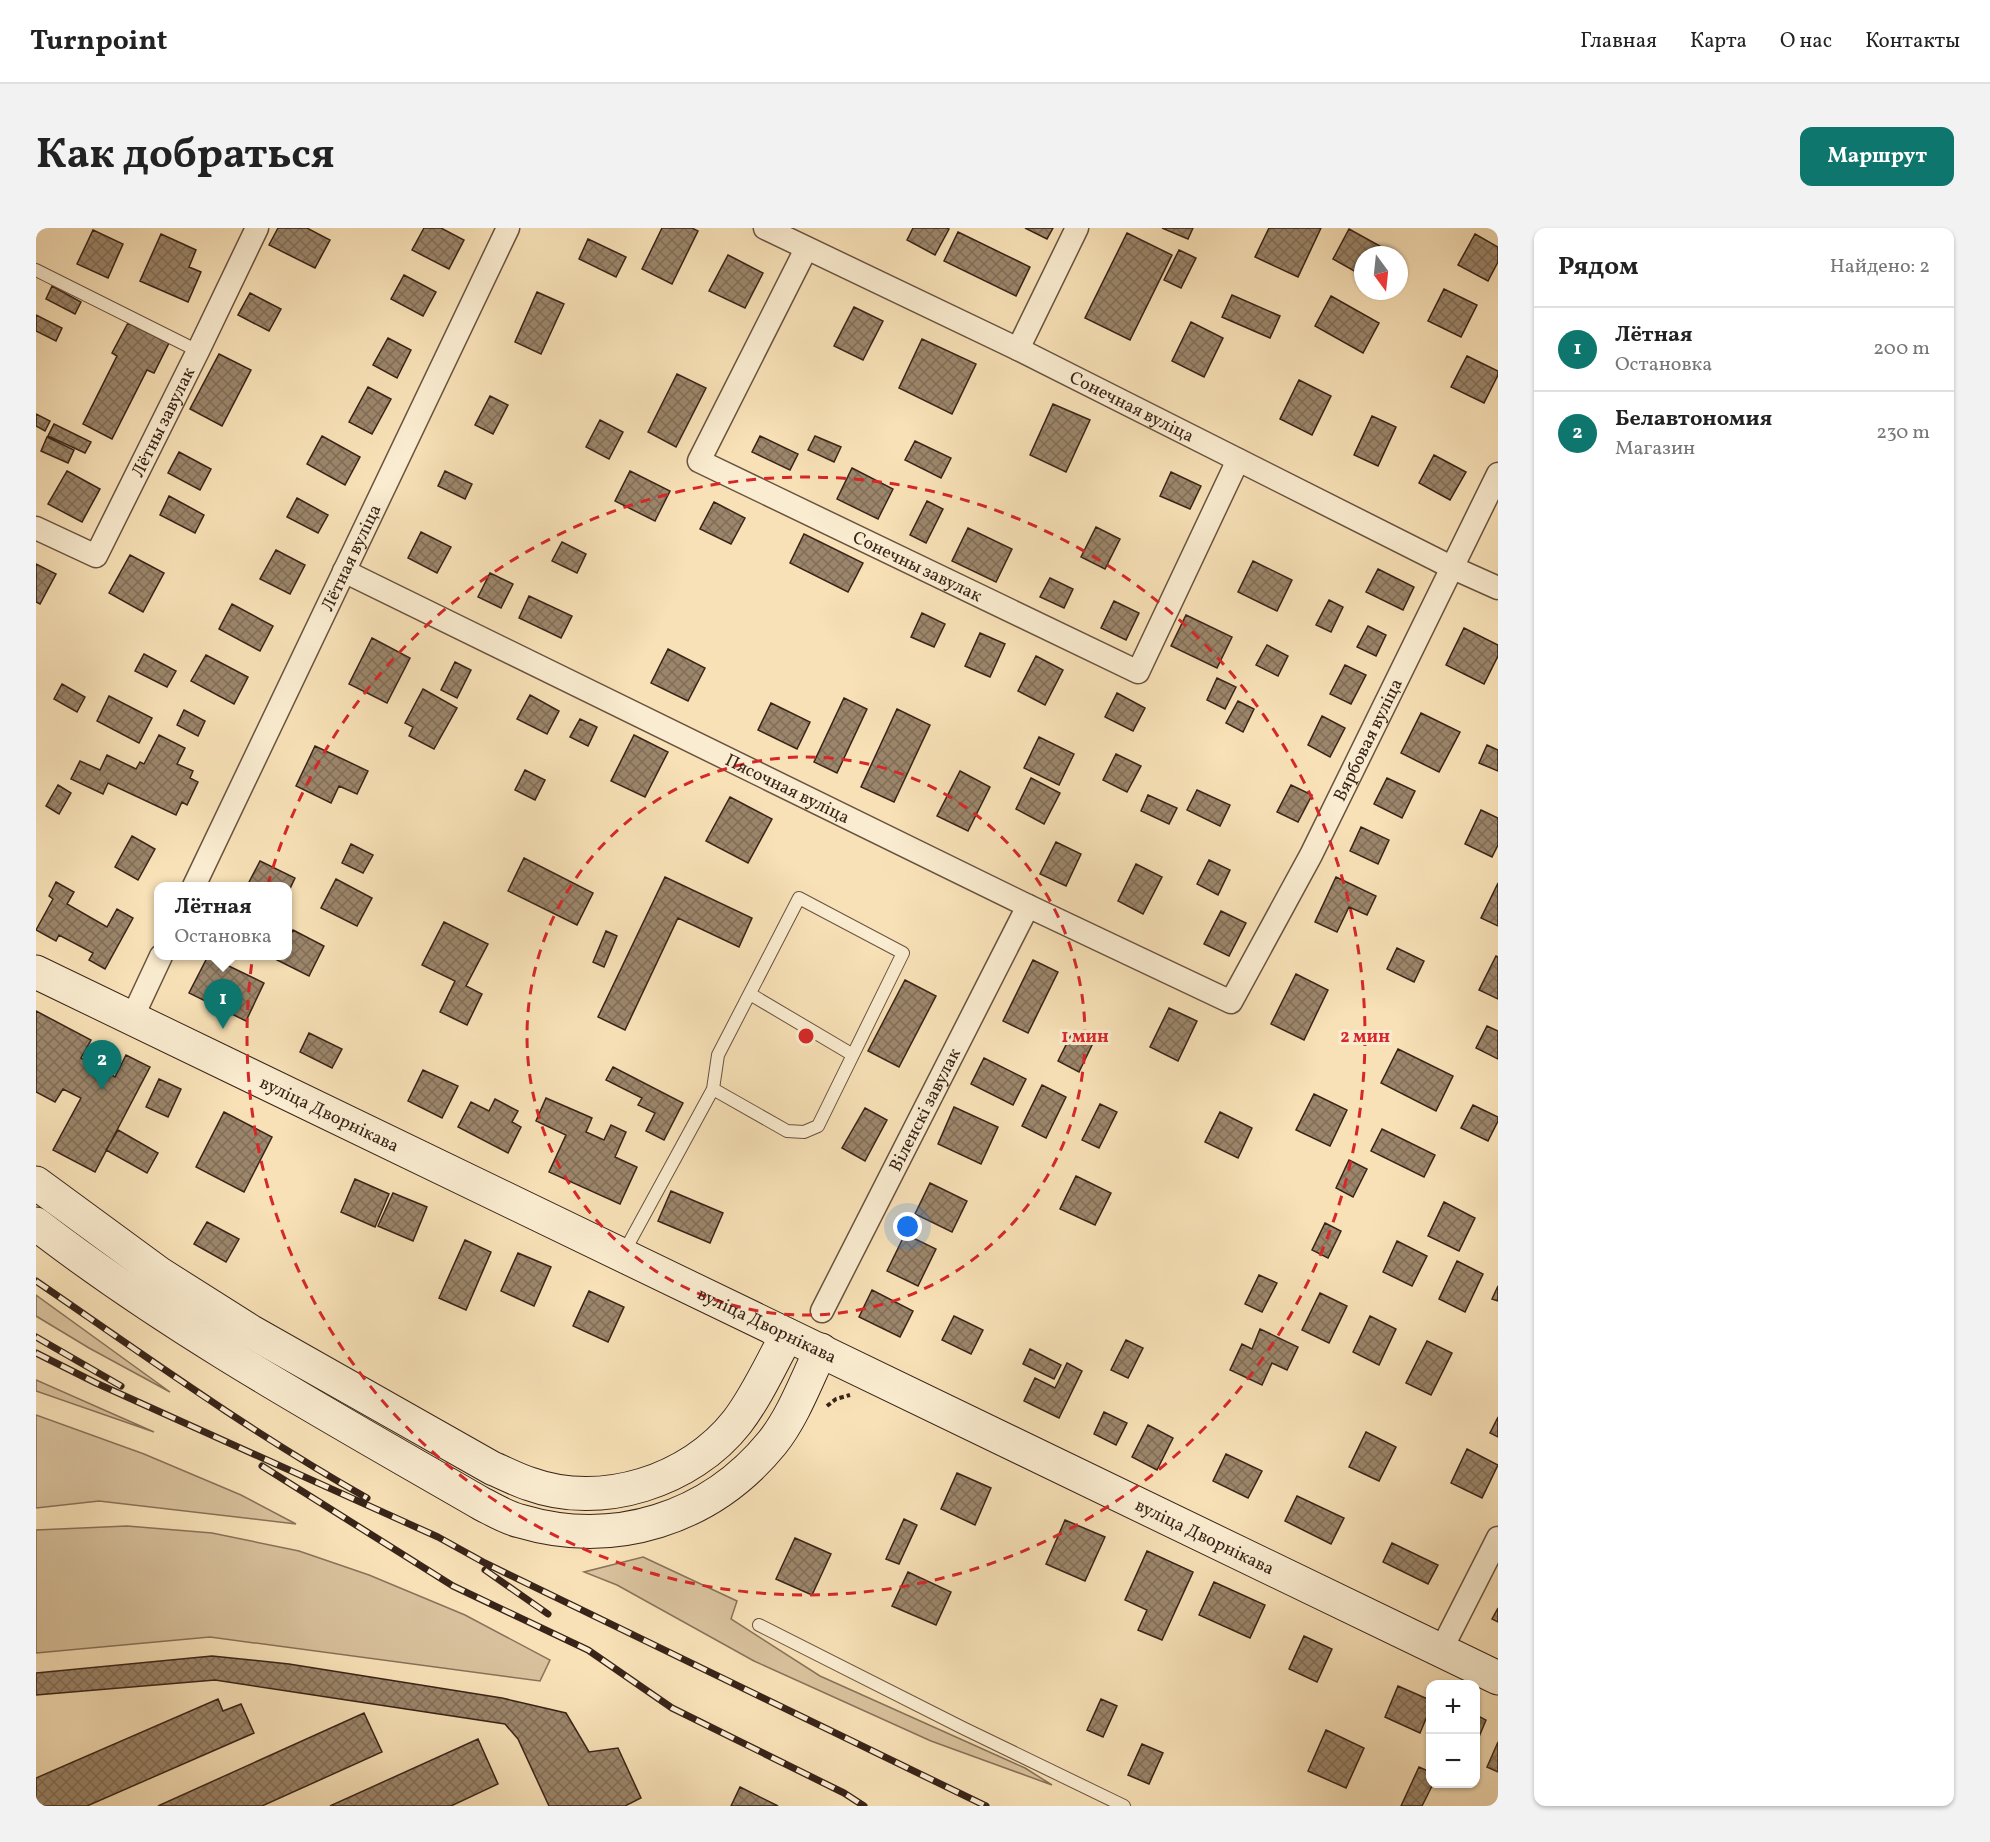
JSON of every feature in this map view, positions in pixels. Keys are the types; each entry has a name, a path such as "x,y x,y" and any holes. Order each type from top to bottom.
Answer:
{"main road":[{"name":"вуліца Дворнікава","path":"36,972 1498,1678"},
{"path":"36,1183 160,1274 250,1331 492,1468 531,1485 564,1492 606,1493 643,1485 679,1472 707,1454 736,1423 754,1397 787,1335"},
{"path":"36,1224 132,1294 231,1359 482,1504 519,1521 559,1530 595,1533 633,1528 672,1517 710,1499 743,1474 773,1442 790,1414 821,1350"}],"street":[{"name":"Лётны завулак","path":"36,528 96,556 257,228"},
{"name":"Лётная вуліца","path":"196,882 508,228"},
{"name":"Сонечная вуліца","path":"765,228 1018,350 1451,567 1498,588"},
{"path":"1018,350 1077,228"},
{"name":"Сонечны завулак","path":"806,249 699,461 1138,672 1238,460"},
{"name":"Вярбовая вуліца","path":"1231,1002 1311,855 1498,474"},
{"name":"Пясочная вуліца","path":"344,571 1028,906 1231,1002"},
{"name":"Віленскі завулак","path":"822,1311 1028,906"},
{"path":"132,1018 159,960"},
{"path":"1441,1650 1498,1538"}],"lane":[{"path":"36,270 198,351"},
{"path":"622,1255 713,1089 718,1055 799,898 903,953 818,1125 804,1132 787,1131 713,1089"},
{"path":"750,994 853,1055"},
{"path":"759,1625 1124,1806"}],"shaded area":[{"path":"36,1295 170,1392 36,1316"},
{"path":"36,1380 154,1432 36,1391"},
{"path":"36,1415 144,1454 241,1495 296,1524 99,1501 36,1508"},
{"path":"127,1526 212,1533 299,1551 369,1575 465,1615 550,1660 540,1681 210,1637 36,1653 36,1530"},
{"path":"643,1557 737,1601 731,1619 820,1676 1025,1768 1052,1785 931,1741 754,1661 617,1585 584,1572"}],"building":[{"path":"278,228 307,228 330,240 315,268 269,245"},
{"path":"424,228 441,228 464,240 449,269 412,250"},
{"path":"662,228 692,228 698,231 672,284 642,269"},
{"path":"913,228 949,229 935,255 907,240"},
{"path":"1025,228 1053,228 1047,239"},
{"path":"1162,228 1193,228 1188,239"},
{"path":"1269,228 1321,228 1298,277 1255,257"},
{"path":"1349,229 1380,246 1354,246 1354,271 1333,259"},
{"path":"93,230 123,244 108,278 77,264"},
{"path":"958,232 1030,267 1016,296 944,261"},
{"path":"1127,233 1172,255 1130,340 1085,318"},
{"path":"161,234 196,250 189,267 201,272 188,302 140,281"},
{"path":"1475,234 1498,247 1498,262 1488,281 1458,265"},
{"path":"588,239 626,257 616,277 579,259"},
{"path":"1179,250 1196,258 1181,288 1164,280"},
{"path":"728,255 763,273 745,308 709,291"},
{"path":"404,275 436,292 423,316 391,299"},
{"path":"52,286 81,302 75,314 46,299"},
{"path":"1444,289 1477,305 1461,337 1428,321"},
{"path":"537,292 564,304 541,354 515,342"},
{"path":"250,293 281,309 269,331 238,315"},
{"path":"1232,295 1280,316 1270,338 1222,317"},
{"path":"1331,296 1379,323 1363,353 1315,326"},
{"path":"854,307 883,321 863,360 834,346"},
{"path":"36,315 62,328 56,341 36,331"},
{"path":"1191,322 1223,338 1204,377 1172,361"},
{"path":"128,323 169,343 154,373 147,370 112,439 83,424 117,356 112,353"},
{"path":"388,338 411,350 397,378 373,365"},
{"path":"922,339 976,364 952,414 899,388"},
{"path":"219,354 251,370 222,426 190,409"},
{"path":"1467,356 1498,371 1484,403 1451,387"},
{"path":"677,374 706,388 676,447 648,432"},
{"path":"1299,380 1331,396 1312,435 1280,419"},
{"path":"368,387 391,399 372,434 349,422"},
{"path":"490,396 508,405 493,434 475,425"},
{"path":"1053,404 1090,420 1066,472 1030,455"},
{"path":"36,414 50,421 45,431 36,426"},
{"path":"1372,416 1396,427 1378,466 1354,455"},
{"path":"600,420 623,432 609,459 586,447"},
{"path":"54,424 91,442 85,453 48,436"},
{"path":"322,436 360,457 345,485 307,464"},
{"path":"760,436 798,454 790,470 752,452"},
{"path":"815,436 841,447 834,462 808,450"},
{"path":"47,437 74,450 68,463 41,451"},
{"path":"915,441 951,458 941,478 905,460"},
{"path":"179,452 211,469 200,490 168,473"},
{"path":"1434,455 1466,472 1450,500 1419,483"},
{"path":"852,468 893,489 878,519 837,499"},
{"path":"67,471 100,489 82,522 48,504"},
{"path":"445,471 472,484 465,499 438,486"},
{"path":"630,471 670,491 655,521 615,501"},
{"path":"1171,472 1201,486 1190,509 1160,496"},
{"path":"169,496 204,515 195,533 160,515"},
{"path":"297,498 328,515 318,533 287,517"},
{"path":"927,501 943,509 926,543 910,535"},
{"path":"714,502 745,518 731,544 700,529"},
{"path":"1096,527 1120,539 1105,569 1081,557"},
{"path":"968,528 1012,549 996,582 952,561"},
{"path":"421,532 451,547 437,573 408,558"},
{"path":"804,534 863,563 848,592 790,563"},
{"path":"562,542 586,554 577,573 552,561"},
{"path":"276,550 305,565 290,594 260,579"},
{"path":"130,555 164,573 143,612 109,593"},
{"path":"1253,561 1292,580 1277,611 1238,592"},
{"path":"36,564 56,574 40,604 36,602"},
{"path":"1378,569 1414,587 1403,610 1366,592"},
{"path":"490,573 513,584 501,608 478,597"},
{"path":"1050,578 1073,589 1064,608 1040,597"},
{"path":"529,596 572,616 561,638 519,618"},
{"path":"1329,600 1343,607 1331,632 1316,625"},
{"path":"1114,601 1139,613 1126,640 1101,628"},
{"path":"232,604 273,626 260,651 219,629"},
{"path":"922,613 945,624 934,647 911,637"},
{"path":"1186,615 1232,637 1217,668 1171,646"},
{"path":"1368,626 1386,635 1376,656 1357,647"},
{"path":"1464,628 1498,645 1498,656 1484,684 1446,665"},
{"path":"980,633 1005,644 990,677 965,666"},
{"path":"372,638 410,658 387,703 349,684"},
{"path":"1267,645 1288,656 1278,676 1256,665"},
{"path":"668,649 705,668 688,701 651,683"},
{"path":"144,654 176,671 167,687 135,671"},
{"path":"206,655 248,677 234,704 191,681"},
{"path":"1036,656 1063,670 1045,705 1018,691"},
{"path":"455,662 471,670 457,698 441,690"},
{"path":"1345,665 1366,675 1351,704 1330,694"},
{"path":"1217,678 1236,687 1225,709 1207,700"},
{"path":"62,684 85,697 77,712 54,699"},
{"path":"423,689 457,708 434,749 409,736 413,727 405,723"},
{"path":"1117,693 1145,708 1133,731 1105,717"},
{"path":"530,695 559,711 547,734 517,719"},
{"path":"109,696 152,718 139,743 97,721"},
{"path":"844,698 867,709 837,773 814,762"},
{"path":"1238,701 1254,709 1243,732 1226,723"},
{"path":"771,703 810,722 797,749 758,730"},
{"path":"897,709 930,725 894,802 861,787"},
{"path":"184,710 205,721 198,736 177,725"},
{"path":"1421,713 1460,732 1439,772 1401,753"},
{"path":"1322,716 1345,728 1330,757 1308,745"},
{"path":"580,719 597,727 588,746 570,737"},
{"path":"159,735 185,748 177,764 193,771 190,778 198,782 187,805 182,802 176,815 108,783 103,794 71,779 80,761 100,770 107,755 136,769 140,762 144,764"},
{"path":"634,735 668,752 645,797 611,781"},
{"path":"1039,737 1074,754 1059,785 1024,768"},
{"path":"1487,745 1498,750 1498,771 1479,763"},
{"path":"315,746 368,771 357,794 339,786 331,803 296,786"},
{"path":"1116,754 1141,766 1127,792 1103,780"},
{"path":"525,770 545,780 535,800 515,790"},
{"path":"960,771 990,787 968,831 937,816"},
{"path":"1031,778 1060,793 1044,824 1016,809"},
{"path":"1387,778 1415,791 1402,818 1374,804"},
{"path":"58,785 71,793 59,814 46,806"},
{"path":"1291,785 1312,795 1298,822 1277,812"},
{"path":"1197,790 1230,805 1220,826 1187,810"},
{"path":"1148,795 1177,808 1169,824 1141,811"},
{"path":"730,797 772,819 748,863 706,841"},
{"path":"1481,810 1498,818 1498,845 1492,857 1465,844"},
{"path":"1361,827 1389,840 1378,864 1350,851"},
{"path":"132,836 155,849 138,880 115,867"},
{"path":"1056,842 1081,854 1066,886 1040,874"},
{"path":"351,844 373,855 363,873 342,863"},
{"path":"524,858 593,893 577,925 508,891"},
{"path":"1209,860 1230,870 1218,895 1197,884"},
{"path":"260,861 295,878 292,884 292,882 249,882"},
{"path":"1136,864 1162,877 1143,914 1118,901"},
{"path":"665,877 752,918 739,947 678,918 625,1030 598,1017"},
{"path":"1336,877 1376,896 1367,915 1349,907 1337,932 1315,922"},
{"path":"336,879 372,898 357,926 321,908"},
{"path":"56,882 74,892 67,904 107,927 117,909 133,918 105,969 89,960 93,953 59,935 56,941 36,930 53,899 49,896"},
{"path":"1498,883 1498,926 1481,918"},
{"path":"1221,911 1246,923 1229,956 1204,944"},
{"path":"444,922 488,944 466,986 482,994 467,1025 440,1012 455,981 422,965"},
{"path":"293,930 324,946 309,976 277,960 292,960"},
{"path":"606,931 617,936 604,967 593,962"},
{"path":"1397,948 1424,961 1414,982 1387,969"},
{"path":"1496,956 1498,957 1498,999 1479,990"},
{"path":"206,960 216,960 264,983 246,1021 189,993"},
{"path":"1033,960 1058,972 1028,1033 1003,1021"},
{"path":"1296,974 1328,990 1304,1040 1271,1024"},
{"path":"905,980 936,996 899,1067 868,1051"},
{"path":"1169,1008 1197,1021 1178,1061 1150,1047"},
{"path":"36,1011 91,1040 81,1058 115,1077 126,1055 150,1067 95,1172 53,1150 81,1098 63,1089 55,1102 36,1092"},
{"path":"1487,1026 1498,1031 1498,1059 1476,1048"},
{"path":"309,1033 342,1049 332,1068 300,1052"},
{"path":"1072,1033 1093,1043 1079,1072 1058,1061"},
{"path":"1398,1049 1453,1076 1436,1111 1381,1083"},
{"path":"984,1058 1026,1079 1013,1105 971,1084"},
{"path":"613,1067 683,1103 664,1140 646,1131 655,1113 638,1105 642,1098 606,1080"},
{"path":"423,1070 458,1086 442,1118 408,1101"},
{"path":"159,1079 181,1089 168,1117 146,1107"},
{"path":"1042,1085 1066,1097 1046,1138 1022,1126"},
{"path":"1314,1094 1347,1110 1330,1146 1296,1130"},
{"path":"546,1098 592,1118 586,1132 604,1140 611,1125 626,1132 615,1157 637,1167 620,1204 549,1172 566,1135 536,1121"},
{"path":"495,1099 518,1111 512,1122 521,1127 508,1153 458,1127 471,1102 489,1111"},
{"path":"1100,1104 1117,1112 1099,1148 1082,1140"},
{"path":"1473,1105 1498,1117 1488,1141 1461,1128"},
{"path":"954,1107 998,1127 981,1164 938,1144"},
{"path":"865,1108 887,1120 865,1161 842,1148"},
{"path":"224,1112 272,1137 244,1192 196,1167"},
{"path":"1220,1112 1252,1128 1238,1158 1205,1142"},
{"path":"1382,1129 1435,1155 1424,1177 1371,1151"},
{"path":"118,1130 158,1153 147,1173 106,1150"},
{"path":"1349,1160 1367,1169 1353,1197 1336,1188"},
{"path":"1076,1176 1111,1193 1095,1225 1060,1209"},
{"path":"355,1179 389,1194 375,1227 341,1212"},
{"path":"930,1183 967,1201 952,1232 915,1214"},
{"path":"671,1191 723,1213 710,1243 658,1221"},
{"path":"393,1193 427,1207 413,1241 378,1226"},
{"path":"1444,1202 1475,1218 1459,1251 1428,1236"},
{"path":"207,1222 239,1239 226,1262 194,1244"},
{"path":"1325,1223 1341,1231 1328,1258 1312,1250"},
{"path":"905,1234 936,1249 918,1286 887,1271"},
{"path":"465,1240 491,1252 466,1310 439,1298"},
{"path":"1397,1241 1427,1256 1412,1286 1383,1272"},
{"path":"518,1253 551,1267 534,1306 501,1291"},
{"path":"1457,1261 1483,1274 1465,1312 1439,1299"},
{"path":"1259,1275 1277,1283 1262,1312 1245,1304"},
{"path":"1498,1286 1498,1301 1492,1299"},
{"path":"872,1290 913,1311 900,1337 859,1317"},
{"path":"589,1291 624,1307 608,1342 573,1326"},
{"path":"1320,1293 1347,1306 1329,1343 1302,1330"},
{"path":"954,1316 983,1330 971,1354 942,1340"},
{"path":"1370,1316 1396,1329 1379,1365 1353,1352"},
{"path":"1260,1329 1298,1347 1287,1370 1272,1363 1262,1385 1230,1370 1242,1344 1252,1349"},
{"path":"1126,1340 1143,1348 1128,1378 1111,1370"},
{"path":"1427,1341 1452,1353 1431,1395 1406,1383"},
{"path":"1030,1349 1061,1365 1054,1379 1023,1364"},
{"path":"1067,1363 1082,1371 1059,1418 1024,1401 1035,1378 1055,1388"},
{"path":"1104,1412 1127,1423 1116,1445 1094,1434"},
{"path":"1498,1417 1498,1437 1490,1433"},
{"path":"1148,1425 1173,1438 1157,1470 1132,1457"},
{"path":"1366,1432 1396,1447 1379,1481 1349,1467"},
{"path":"1467,1449 1498,1465 1482,1498 1451,1483"},
{"path":"1226,1454 1262,1471 1248,1498 1213,1481"},
{"path":"957,1473 991,1488 975,1525 941,1509"},
{"path":"1297,1496 1344,1518 1331,1544 1285,1521"},
{"path":"904,1519 917,1525 899,1564 886,1559"},
{"path":"1065,1520 1105,1537 1085,1581 1046,1564"},
{"path":"795,1538 831,1554 812,1595 776,1579"},
{"path":"1392,1543 1438,1565 1428,1584 1383,1562"},
{"path":"1147,1551 1193,1572 1162,1640 1138,1630 1147,1610 1125,1600"},
{"path":"908,1572 951,1592 936,1625 892,1606"},
{"path":"1214,1582 1265,1605 1250,1638 1199,1615"},
{"path":"1498,1608 1498,1622 1492,1619"},
{"path":"1304,1636 1332,1649 1317,1682 1289,1669"},
{"path":"212,1656 289,1664 502,1698 566,1713 589,1752 618,1748 641,1798 625,1806 549,1806 518,1739 505,1724 215,1680 36,1695 36,1673"},
{"path":"1398,1686 1426,1698 1426,1719 1420,1733 1385,1717"},
{"path":"218,1699 223,1711 241,1704 254,1733 87,1806 36,1806 36,1778"},
{"path":"1101,1699 1117,1706 1103,1737 1087,1730"},
{"path":"364,1713 382,1752 262,1806 158,1806"},
{"path":"1480,1717 1486,1720 1480,1734"},
{"path":"1326,1730 1364,1748 1346,1788 1308,1771"},
{"path":"478,1739 498,1784 451,1806 330,1806"},
{"path":"1498,1742 1498,1772 1487,1767"},
{"path":"1142,1744 1163,1753 1149,1784 1128,1775"},
{"path":"1419,1767 1426,1770 1426,1788 1431,1788 1422,1806 1401,1806"},
{"path":"740,1787 778,1806 731,1806"}],"railway":[{"path":"36,1281 240,1421 367,1498"},
{"path":"36,1337 121,1386"},
{"path":"36,1353 96,1383 438,1537 485,1563 986,1806"},
{"path":"262,1466 453,1586 588,1650 672,1708 844,1793 864,1806"},
{"path":"485,1570 548,1614"}],"place":[{"name":"Лётная","path":"223,1029"},
{"name":"Белавтономия","path":"102,1090"}]}
